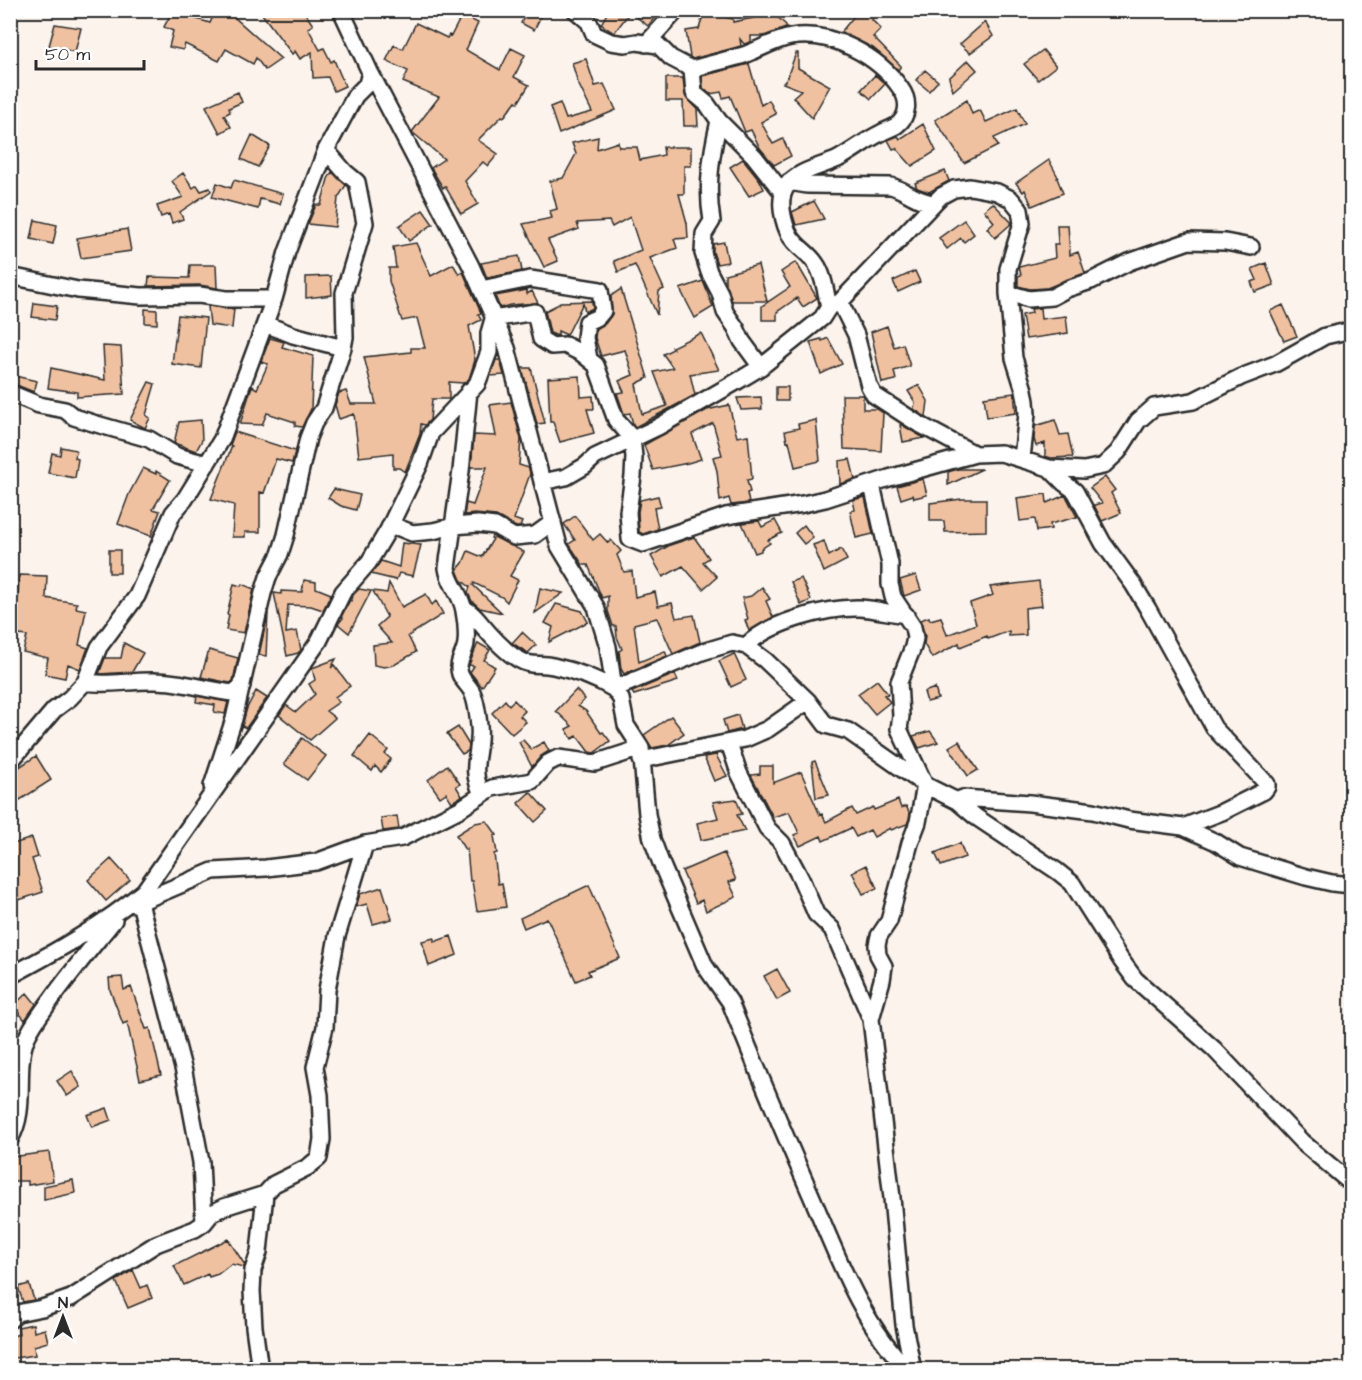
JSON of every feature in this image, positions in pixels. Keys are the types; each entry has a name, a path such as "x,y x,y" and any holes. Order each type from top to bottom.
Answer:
{"street":[{"path":"341,10 370,72 471,266 507,348 558,546 596,607 608,647 614,689"},
{"path":"575,10 589,22 594,34 611,42 658,45 671,58 692,69 744,55 789,38 807,36 848,45 867,56 901,88 907,100 906,114 898,124 838,158 800,174 786,187 782,201 788,232 818,266 835,304 856,335 869,386 874,395 917,423 975,454"},
{"path":"646,44 677,10"},
{"path":"692,69 694,93 786,187 891,186 905,190 915,199 934,203"},
{"path":"10,762 54,710 70,698 85,682 99,647 137,596 173,513 185,499 222,439 274,299 287,252 326,150 355,96 367,84 370,72"},
{"path":"719,121 710,166 709,202 712,221 704,234 703,253 725,312 761,367"},
{"path":"202,811 223,756 268,577 280,554 286,535 308,438 324,408 343,348 344,293 365,223 357,182 326,150"},
{"path":"542,482 566,477 585,466 595,456 658,427 761,367 822,318 941,196 954,189 970,187 997,192 1011,199 1020,210 1022,222 1008,269 1008,292 1014,358 1026,401 1027,414 1022,458"},
{"path":"1008,292 1029,299 1052,297 1130,262 1189,241 1225,242 1251,247"},
{"path":"10,276 78,290 141,296 199,295 274,299"},
{"path":"481,289 530,279 600,290 603,311 598,317 587,322 585,338 589,359"},
{"path":"493,319 535,312 541,339 552,346 565,345 581,353 596,365 616,420 632,438 633,476 628,512 630,539 644,544 726,516 803,504 975,454 1001,453 1049,468 1084,470 1103,466 1118,452 1138,421 1154,407 1193,401 1241,377 1275,364 1325,336 1352,330"},
{"path":"10,976 57,951 125,907 144,891 319,641 343,592 369,562 388,530 420,464 431,433 477,384 489,352 489,333 493,319"},
{"path":"265,324 293,335 343,348"},
{"path":"470,391 447,568 448,577 460,594 464,608 466,645 459,662 460,675 473,692 479,726 479,743 474,762 476,782 482,794"},
{"path":"10,393 39,405 65,410 74,417 148,439 177,456 207,464"},
{"path":"1049,468 1076,491 1103,543 1134,584 1214,728 1267,784 1264,791 1222,812 1184,827"},
{"path":"871,1019 884,966 878,955 879,936 889,921 918,822 925,785 899,729 901,716 899,682 915,638 913,627 893,597 890,584 890,564 872,485"},
{"path":"388,530 397,528 412,533 478,524 495,526 514,537 535,535 553,522"},
{"path":"464,608 474,613 480,623 506,651 518,659 531,665 549,665 592,676 614,689 621,699 626,725 641,754 652,839 705,966 730,1002 848,1281 876,1333 908,1370"},
{"path":"746,646 755,636 819,613 861,608 906,615"},
{"path":"614,689 702,652 732,643 746,646 765,660 808,701 826,725 848,731 925,785 957,801 976,817 1072,883 1135,978 1214,1050 1302,1142 1352,1184"},
{"path":"85,682 99,684 154,680 181,682 232,693 242,686"},
{"path":"10,1139 18,1123 25,1041 35,1022 78,963 125,907 140,903 213,871 316,862 365,844 402,838 460,809 492,788 532,781 548,763 558,758 595,763 641,754 729,743 768,729 808,701"},
{"path":"729,743 739,773 767,828 782,843 816,914 832,929 871,1019 904,1325 913,1370"},
{"path":"957,801 963,798 1030,803 1184,827 1216,842 1240,857 1306,877 1352,885"},
{"path":"10,1320 17,1313 42,1308 71,1298 156,1244 195,1229 204,1224 212,1213 224,1207 265,1194 274,1184 308,1167 319,1158 322,1139 320,1095 315,1067 325,1027 327,990 337,936 365,844"},
{"path":"140,903 184,1072 201,1162 204,1224"},
{"path":"260,1370 254,1327 253,1281 262,1230 265,1194"}],"building":[{"path":"173,10 186,10 184,15 210,23 216,10 235,18 281,59 265,70 256,58 253,64 226,49 219,61 185,44 183,50 169,47 173,31 164,27"},
{"path":"259,10 303,10 313,25 308,28 320,50 324,48 331,62 334,60 345,86 334,91 328,77 313,78 312,52 300,59 295,51 292,54"},
{"path":"528,10 544,10 534,30 521,23"},
{"path":"609,10 647,10 655,17 648,26 630,12 614,33 601,24"},
{"path":"759,10 770,10 786,25 786,28 764,36 751,36 751,42 744,44 740,39 741,46 693,59 690,57 686,31 699,29 704,12 733,19 733,22 758,17"},
{"path":"859,10 864,10 881,29 873,37 901,66 898,70 873,48 841,32"},
{"path":"462,15 478,23 466,50 500,70 511,48 525,55 514,77 529,85 518,103 516,101 504,117 502,116 478,140 498,154 488,166 483,162 465,181 478,204 461,214 445,186 443,188 431,168 444,159 412,132 439,97 403,82 408,71 386,61 394,45 403,49 416,23 447,38 451,36"},
{"path":"985,22 993,36 970,53 960,44"},
{"path":"55,24 81,28 75,52 49,46"},
{"path":"1043,50 1056,66 1038,80 1024,64"},
{"path":"798,53 798,68 830,86 812,118 793,97 801,90 783,83"},
{"path":"586,59 595,86 604,84 616,110 559,134 550,107 560,103 566,119 592,112 578,83 572,63"},
{"path":"968,60 977,70 953,91 949,78"},
{"path":"749,64 761,105 769,100 776,114 761,122 773,144 783,139 791,156 774,165 760,148 751,130 745,132 730,96 723,98 721,92 710,94 703,88 702,76"},
{"path":"925,70 938,81 929,91 916,80"},
{"path":"875,75 885,84 871,99 861,90"},
{"path":"666,78 683,78 685,95 697,109 698,126 684,126 683,101 666,101"},
{"path":"238,92 242,102 229,108 230,112 224,115 231,127 220,133 206,106"},
{"path":"967,100 972,114 980,110 986,122 1017,108 1025,124 994,138 998,146 964,163 935,120"},
{"path":"923,124 936,151 912,166 896,148 893,149 888,140 898,136 900,139"},
{"path":"252,135 270,146 258,167 241,159"},
{"path":"598,137 597,149 618,142 619,147 637,147 640,160 664,155 663,147 691,147 691,166 684,166 684,194 679,194 687,223 688,238 674,239 677,248 650,258 664,289 659,291 657,315 635,265 618,272 614,261 641,250 630,217 612,227 609,221 577,223 579,229 548,240 558,261 544,267 523,224 552,218 550,211 557,209 550,181 563,178 576,154 572,143"},
{"path":"743,159 764,189 749,196 730,167"},
{"path":"1049,160 1063,193 1032,206 1025,190 1023,192 1016,183"},
{"path":"945,171 949,181 929,192 917,188 915,183"},
{"path":"332,172 346,185 338,198 335,227 308,224 316,205 321,205"},
{"path":"183,173 193,188 197,185 201,191 210,188 211,191 180,212 183,219 172,223 169,214 161,217 157,206 183,197 172,181"},
{"path":"234,180 283,194 280,204 260,199 258,209 212,197 217,183 231,188"},
{"path":"814,201 824,219 796,225 792,212"},
{"path":"993,203 1012,223 995,238 987,228 994,222 984,210"},
{"path":"423,210 433,224 409,241 399,226"},
{"path":"35,220 57,225 53,244 31,239"},
{"path":"964,220 974,234 964,242 961,238 947,249 939,238"},
{"path":"1057,225 1068,225 1070,255 1078,252 1085,273 1047,288 1030,289 1018,286 1018,276 1021,275 1019,267 1055,258 1054,244 1058,244"},
{"path":"127,229 131,251 81,258 77,238"},
{"path":"724,242 728,262 717,264 713,244"},
{"path":"416,243 431,276 453,264 459,274 463,272 481,313 478,314 481,320 469,326 475,360 469,379 463,383 449,382 449,399 432,399 430,420 425,425 421,424 420,434 405,472 399,468 393,468 393,453 359,457 354,414 339,419 335,405 339,393 346,391 351,404 376,404 364,357 411,352 411,348 425,348 417,318 402,321 389,281 389,268 396,268 393,247"},
{"path":"519,256 522,271 487,278 481,263"},
{"path":"796,262 817,298 803,307 797,298 777,312 777,320 762,320 762,306 790,287 781,272"},
{"path":"1266,263 1274,285 1255,292 1251,282 1257,280 1252,269"},
{"path":"190,265 216,265 217,288 199,285 148,286 149,277 189,278"},
{"path":"758,265 767,301 732,301 725,274"},
{"path":"915,271 920,282 898,292 893,281"},
{"path":"331,276 332,295 306,298 306,277"},
{"path":"703,281 713,307 695,318 680,289"},
{"path":"621,289 648,378 636,384 642,414 667,406 654,372 673,368 663,354 673,349 672,347 701,333 719,370 690,374 695,395 635,427 630,413 624,414 617,393 624,392 619,381 633,375 625,350 601,356 595,338 596,329 605,324 612,314 611,296"},
{"path":"527,290 527,294 532,291 538,303 500,308 495,296"},
{"path":"592,301 593,308 585,312 583,303 567,335 558,331 558,336 550,333 545,311 560,302"},
{"path":"34,303 57,306 55,320 32,317"},
{"path":"1283,305 1297,336 1284,341 1270,311"},
{"path":"208,306 234,309 232,328 210,325"},
{"path":"1040,308 1041,319 1066,316 1068,333 1026,339 1022,315 1032,313 1031,309"},
{"path":"145,309 157,310 157,324 145,323"},
{"path":"178,315 206,318 201,368 172,364"},
{"path":"887,326 894,347 903,344 910,366 894,371 896,380 882,383 871,332"},
{"path":"270,338 284,342 282,347 313,356 311,409 302,427 295,426 295,422 267,413 262,425 240,424 252,386 257,389 268,364 261,362"},
{"path":"828,338 842,364 821,374 810,342"},
{"path":"103,346 121,347 124,394 77,397 77,392 48,388 51,368 105,380"},
{"path":"496,360 500,360 504,375 490,376"},
{"path":"522,368 531,368 545,423 537,424"},
{"path":"15,376 37,381 34,392 14,384"},
{"path":"580,376 581,397 593,396 594,409 587,409 594,433 560,442 553,422 550,422 548,378"},
{"path":"149,382 155,384 146,415 150,418 145,428 130,420"},
{"path":"919,385 928,401 926,417 914,409 915,402 908,391"},
{"path":"776,387 788,387 788,401 776,401"},
{"path":"1014,393 1016,413 987,417 984,397"},
{"path":"842,395 863,395 863,409 877,409 883,413 881,451 844,449"},
{"path":"761,397 762,409 741,410 737,398"},
{"path":"511,402 521,439 519,465 529,468 530,474 514,519 522,522 520,527 496,516 464,515 466,503 473,505 487,467 471,467 474,435 496,436 490,405"},
{"path":"729,405 737,437 748,435 752,479 747,480 750,492 747,493 749,503 731,505 729,498 720,501 713,457 722,455 713,423 692,434 701,459 653,470 644,445 707,410"},
{"path":"201,420 202,440 196,451 174,443 179,422"},
{"path":"816,420 820,461 795,467 785,431 799,428 798,424"},
{"path":"1055,420 1060,435 1068,434 1073,457 1051,458 1045,456 1045,443 1036,446 1035,426"},
{"path":"900,425 902,425 924,438 903,442"},
{"path":"235,432 295,451 292,463 276,459 264,493 260,492 260,532 245,532 245,537 232,537 234,505 211,499 232,446 230,445"},
{"path":"61,447 76,450 75,458 78,459 75,478 48,473 52,453 60,455"},
{"path":"850,459 855,479 840,484 839,461"},
{"path":"143,468 156,474 156,471 170,480 153,509 160,511 151,536 118,524 129,494"},
{"path":"958,469 982,469 948,485 948,472"},
{"path":"1105,477 1115,490 1111,493 1121,513 1102,521 1094,505 1102,503 1090,488"},
{"path":"923,479 927,495 914,498 913,495 901,499 897,486"},
{"path":"334,489 360,495 356,510 341,506 328,498"},
{"path":"1046,494 1047,503 1065,495 1077,517 1050,524 1051,529 1037,531 1035,519 1020,521 1017,498"},
{"path":"658,496 661,507 654,508 658,529 643,534 639,532 640,500"},
{"path":"865,497 873,534 856,538 850,511 855,510 853,500"},
{"path":"986,499 986,531 945,532 944,521 930,521 930,503"},
{"path":"575,516 593,540 600,534 608,543 611,540 621,551 617,555 624,572 632,571 635,597 655,592 658,606 672,603 676,618 694,615 700,642 673,654 657,618 634,624 639,662 665,651 667,656 624,674 621,669 619,651 622,649 617,637 616,626 613,626 608,611 608,596 602,598 588,565 583,565 569,544 575,540 564,524"},
{"path":"775,520 782,533 768,540 770,543 755,553 742,523 759,521 762,527"},
{"path":"804,525 813,537 804,544 795,533"},
{"path":"492,536 524,552 510,576 518,580 507,602 502,597 474,583 473,585 502,613 480,608 472,601 468,593 470,587 461,580 457,570 468,551 482,557 493,539"},
{"path":"694,537 709,558 703,562 717,577 703,589 683,566 663,577 651,556 670,545"},
{"path":"824,541 829,556 841,549 847,560 824,572 813,545"},
{"path":"402,543 421,545 413,576 399,573 396,580 371,574 381,561 399,567"},
{"path":"109,550 120,550 120,573 109,573"},
{"path":"19,575 47,576 46,598 77,603 76,608 86,610 79,645 88,648 80,669 68,664 65,678 45,674 48,658 23,652 27,636 10,634 10,608 13,597 18,598"},
{"path":"916,575 921,590 904,596 900,580"},
{"path":"801,578 811,600 801,605 791,582"},
{"path":"304,580 316,582 316,588 331,594 323,610 311,606 288,605 286,633 297,631 301,650 287,656 274,593 302,592"},
{"path":"1039,581 1042,606 1025,608 1026,635 1009,636 1009,631 988,639 987,636 960,647 959,643 932,658 924,644 925,636 920,620 941,617 947,635 976,624 970,603 993,595 990,587"},
{"path":"389,583 402,607 426,594 432,605 436,601 443,614 408,636 416,652 394,665 384,667 374,665 373,645 392,643 377,626 387,617 373,591 387,593"},
{"path":"234,584 241,586 242,584 254,589 244,633 226,630"},
{"path":"762,587 770,599 766,601 773,617 749,631 742,598 751,596"},
{"path":"540,588 563,593 535,613"},
{"path":"359,589 371,591 349,633 338,624 350,600 352,601 353,595"},
{"path":"556,604 582,611 588,622 549,642 553,627 545,623"},
{"path":"268,613 266,656 259,655"},
{"path":"522,632 536,645 528,653 512,643"},
{"path":"124,643 143,653 132,672 99,674 105,658 121,658"},
{"path":"478,643 490,650 484,660 495,667 482,687 470,672 474,666 469,665"},
{"path":"209,650 238,658 233,681 230,683 201,677"},
{"path":"734,654 746,680 731,687 719,661"},
{"path":"336,659 331,668 334,665 350,686 335,697 339,702 326,711 335,718 310,740 279,715 286,705 296,712 315,694 309,684 315,680 312,668"},
{"path":"675,674 678,681 634,695 632,692"},
{"path":"877,680 888,694 884,695 890,702 875,714 858,694"},
{"path":"935,688 938,699 927,702 924,692"},
{"path":"576,690 585,699 578,706 586,711 601,733 603,732 610,741 594,753 589,752 577,736 572,739 566,729 572,726 556,711"},
{"path":"256,691 267,698 246,728 242,726 247,708"},
{"path":"197,696 228,702 225,714 214,712 215,705 196,702"},
{"path":"505,700 509,705 514,700 525,711 520,716 526,722 512,734 492,713"},
{"path":"738,715 742,729 727,733 723,720"},
{"path":"671,716 684,733 668,745 652,748 644,735"},
{"path":"458,727 469,745 468,751 462,754 447,734"},
{"path":"930,731 938,742 919,748 913,736"},
{"path":"370,735 388,750 385,754 391,759 381,772 375,766 372,771 354,756"},
{"path":"302,738 326,756 307,780 284,764"},
{"path":"523,740 531,749 544,742 549,751 541,756 532,767 519,742"},
{"path":"959,741 978,770 968,776 949,747"},
{"path":"716,755 727,776 714,781 704,757"},
{"path":"36,756 51,780 20,800 10,787 10,773"},
{"path":"815,761 829,795 816,798 812,762"},
{"path":"447,765 460,784 456,786 462,796 452,802 446,793 440,797 428,780"},
{"path":"760,766 773,766 773,783 801,772 820,815 822,814 826,822 852,808 856,815 873,807 874,810 898,800 901,808 906,806 910,814 909,819 907,824 891,830 890,828 874,837 870,830 856,837 851,828 823,841 821,836 800,846 794,835 799,833 789,812 773,817 751,775 760,774"},
{"path":"530,792 547,811 535,822 518,803"},
{"path":"736,799 742,814 737,815 745,831 701,840 697,823 718,818 713,802"},
{"path":"397,816 399,829 383,831 381,818"},
{"path":"487,821 497,835 494,836 497,853 494,854 498,884 502,883 506,907 477,911 472,881 470,881 467,849 465,850 456,835 475,823"},
{"path":"32,838 38,857 32,859 43,892 10,903 10,845"},
{"path":"960,843 965,857 941,866 935,853"},
{"path":"724,853 736,880 729,882 736,897 706,911 702,900 696,903 682,871"},
{"path":"111,859 130,880 106,901 88,880"},
{"path":"866,865 877,888 863,894 852,872"},
{"path":"589,885 620,958 588,971 590,975 576,981 547,918 524,928 520,918"},
{"path":"382,887 392,919 373,924 367,904 356,907 360,894"},
{"path":"451,936 457,955 429,966 422,941 434,938 434,942"},
{"path":"777,969 790,993 777,1000 764,976"},
{"path":"122,977 124,990 131,987 146,1029 150,1028 161,1075 140,1080 127,1022 123,1024 110,990 109,978"},
{"path":"27,993 36,1004 25,1020 13,1006"},
{"path":"72,1071 81,1087 67,1096 57,1081"},
{"path":"107,1108 111,1120 92,1127 87,1115"},
{"path":"49,1152 53,1181 28,1185 28,1181 10,1181 11,1157"},
{"path":"73,1180 75,1193 44,1200 44,1186"},
{"path":"228,1239 245,1265 244,1267 231,1264 218,1274 209,1277 208,1274 184,1285 174,1266"},
{"path":"133,1270 141,1288 147,1285 152,1298 128,1308 116,1281"},
{"path":"29,1284 34,1300 23,1302 18,1287"},
{"path":"33,1324 34,1332 45,1329 48,1342 34,1346 35,1355 14,1358 10,1350 10,1337 19,1334 18,1327"}]}
